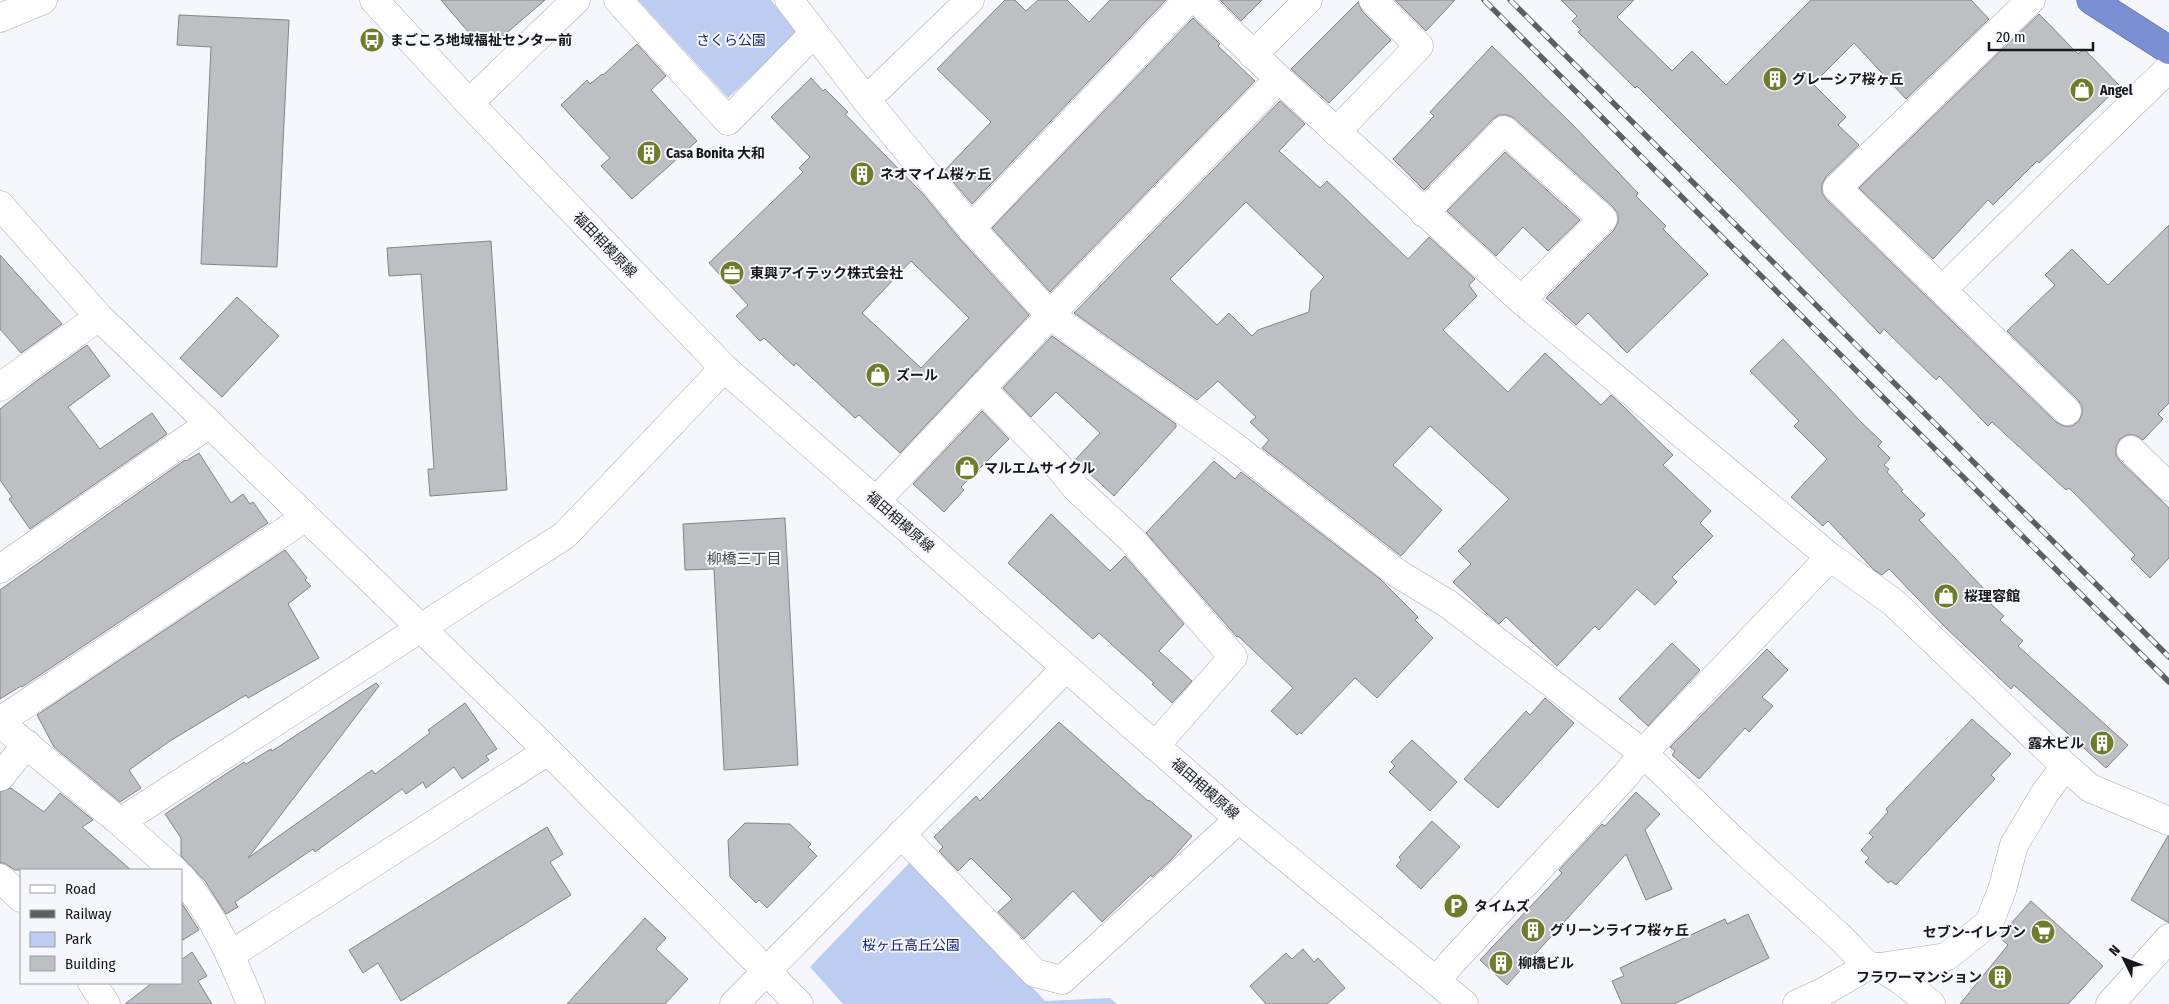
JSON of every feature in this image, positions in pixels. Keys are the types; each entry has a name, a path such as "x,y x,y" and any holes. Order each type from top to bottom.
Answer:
{"highway":[{"path":"2091,0 2169,50"}],"street":[{"path":"0,18 43,0"},
{"name":"福田相模原線","path":"374,0 469,103 724,368 1239,819 1464,1004"},
{"path":"469,103 576,0"},
{"path":"618,0 728,121 814,33"},
{"path":"789,0 866,100 972,228 1050,315 1231,444 1397,573 1448,604 1643,753 1736,843 1840,937 1874,966 1902,981 1931,1004"},
{"path":"866,100 970,0"},
{"path":"972,228 1188,0"},
{"path":"1197,0 1336,132 1521,300 1830,557 1893,602 2090,788 2169,821"},
{"path":"1253,55 1308,0"},
{"path":"1336,132 1419,46 1373,0"},
{"path":"2031,0 1837,188 2067,411"},
{"path":"1942,290 2169,68"},
{"path":"876,501 1050,315 1279,79"},
{"path":"1424,213 1504,130 1603,219 1521,300"},
{"path":"0,205 99,317 548,751 799,1004"},
{"path":"0,387 99,317"},
{"path":"120,822 565,535 724,368"},
{"path":"981,388 1076,488 1132,540 1233,657 1156,746"},
{"path":"0,569 209,424"},
{"path":"2131,450 2164,474"},
{"path":"173,869 120,822 0,722 306,517"},
{"path":"1436,981 1626,775 1643,753 1830,557"},
{"path":"734,1004 1066,668"},
{"path":"0,777 27,744"},
{"path":"230,955 548,751"},
{"path":"1797,1004 1874,966 1946,957 1989,923 2002,890 2014,845 2045,793 2065,766"},
{"path":"901,834 1035,973 1062,980 1239,819"},
{"path":"0,878 20,897"},
{"path":"182,878 200,901 230,955 251,1004"},
{"path":"2110,1004 2169,938"},
{"path":"93,984 106,1004"}],"green space":[{"name":"さくら公園","path":"638,0 771,0 797,34 728,98"},
{"name":"桜ヶ丘高丘公園","path":"913,859 1045,1001 1110,998 1117,1004 843,1004 810,967"}],"building":[{"path":"441,0 545,0 502,37 499,33 482,48"},
{"path":"1005,0 1015,0 1026,11 1038,0 1067,0 1089,22 1110,0 1166,0 972,204 944,171 991,122 937,69"},
{"path":"1220,0 1262,0 1241,21"},
{"path":"1395,0 1455,0 1426,31"},
{"path":"1561,0 1634,0 1617,17 1672,71 1692,51 1726,85 1811,0 1971,0 1989,19 1906,99 1854,43 1813,84 1846,117 1838,125 1859,145 1826,177 1822,184 1822,193 2056,422 2064,426 2072,426 2079,421 2082,414 2082,406 2007,331 2055,285 2045,275 2072,249 2108,285 2169,225 2169,403 2158,414 2163,419 2143,440 2135,435 2127,435 2120,439 2116,447 2116,455 2169,508 2169,558 2150,578 2131,559 2135,555 2069,488 2066,490 1992,422 1988,426 1939,376 1936,380 1884,329 1880,334 1637,86 1635,88 1578,32 1581,30 1572,21 1577,16"},
{"path":"1358,2 1362,11 1391,40 1329,103 1291,69"},
{"path":"2039,14 2078,54 2084,49 2120,86 2039,163 2037,161 1993,205 1988,200 1933,259 1859,188"},
{"path":"179,15 289,20 277,267 201,264 211,47 177,45"},
{"path":"1193,18 1220,44 1218,46 1255,81 1050,292 992,228"},
{"path":"637,44 666,76 651,90 697,141 632,199 601,166 610,158 561,105 587,80 590,84 603,75"},
{"path":"1492,46 1572,124 1638,193 1636,196 1666,226 1663,229 1708,274 1627,353 1588,313 1576,325 1546,298 1614,230 1618,222 1618,214 1613,207 1514,118 1507,115 1499,115 1493,119 1424,190 1393,159 1434,116 1430,112"},
{"path":"811,78 848,112 845,114 923,194 959,238 1029,315 900,453 859,415 855,418 796,363 794,366 764,338 760,341 736,316 748,305 709,263 803,172 799,168 810,157 771,117","holes":["911,261 969,318 921,368 862,313"]},
{"path":"1280,101 1305,124 1279,151 1320,188 1327,181 1408,259 1429,237 1475,279 1469,285 1477,296 1443,330 1508,392 1545,353 1601,405 1611,395 1673,455 1663,465 1711,511 1700,523 1713,536 1672,577 1677,582 1655,605 1637,589 1599,630 1595,626 1557,666 1506,617 1499,624 1453,582 1471,564 1458,551 1509,499 1430,426 1393,465 1442,510 1401,556 1262,448 1269,440 1250,422 1256,417 1218,381 1197,400 1074,313","holes":["1246,202 1324,277 1311,291 1309,312 1258,330 1252,336 1229,313 1217,325 1170,279"]},
{"path":"1505,152 1580,220 1548,251 1523,227 1496,256 1447,211"},
{"path":"491,241 507,490 430,496 428,469 434,469 421,274 389,276 387,248"},
{"path":"0,255 62,324 21,353 0,329"},
{"path":"237,297 279,336 222,397 180,358"},
{"path":"1052,336 1176,424 1176,427 1114,496 1075,460 1100,433 1056,392 1031,417 1003,388"},
{"path":"1783,339 1882,442 1878,446 1890,458 1884,465 1889,469 1887,472 1903,490 1901,491 1925,515 1919,520 1986,591 1981,595 2004,616 2000,620 2023,641 2018,646 2128,745 2106,768 2014,685 2011,689 1946,628 1889,569 1882,575 1874,570 1828,521 1823,526 1791,497 1827,459 1794,426 1799,421 1750,371"},
{"path":"87,345 110,376 68,407 100,449 152,413 167,434 30,529 9,499 12,497 0,480 0,409"},
{"path":"982,411 1009,439 961,487 964,490 944,512 913,484"},
{"path":"199,453 231,503 243,494 250,504 253,502 268,523 22,687 0,699 0,590 185,460"},
{"path":"1214,461 1235,479 1241,472 1380,579 1418,617 1415,620 1433,638 1377,698 1355,678 1301,734 1300,732 1297,735 1271,711 1293,688 1237,637 1146,533"},
{"path":"1051,514 1110,571 1125,556 1184,624 1159,651 1192,681 1172,703 1152,684 1154,683 1099,633 1093,639 1008,563"},
{"path":"785,518 798,765 724,770 714,569 685,570 683,524"},
{"path":"285,550 311,586 288,604 319,658 248,698 246,695 170,741 129,770 141,788 120,802 54,747 37,715"},
{"path":"1672,643 1700,670 1648,726 1619,699"},
{"path":"1767,649 1788,670 1762,697 1773,706 1749,732 1745,728 1699,779 1672,755 1675,751 1670,747"},
{"path":"376,683 379,686 248,858 372,770 375,774 430,733 428,730 465,703 497,749 486,756 489,760 462,779 454,767 426,788 423,782 406,794 402,789 315,852 313,849 235,902 238,907 226,914 205,881 181,856 181,838 165,814 244,762 246,764 271,749 272,751"},
{"path":"1545,698 1574,723 1498,808 1464,779 1526,711 1530,715"},
{"path":"1972,719 2011,754 1991,775 1995,779 1896,885 1891,881 1888,883 1865,862 1869,858 1861,850 1873,837 1869,833 1888,812 1886,809"},
{"path":"1059,722 1148,801 1192,836 1171,860 1152,877 1151,875 1102,922 1073,891 1024,939 998,912 1012,899 971,858 958,871 939,851 943,847 934,837 976,796 980,801"},
{"path":"1412,740 1457,782 1430,811 1389,772 1395,766 1391,762"},
{"path":"11,788 44,812 60,793 93,820 82,827 130,869 15,870 4,863 0,863 0,792"},
{"path":"1636,792 1660,814 1645,830 1672,889 1646,900 1626,854 1507,985 1480,960 1562,873 1559,870 1602,824 1605,826"},
{"path":"1432,821 1460,847 1421,889 1396,866 1401,860 1399,857"},
{"path":"745,823 790,824 811,844 808,847 817,856 767,908 759,900 756,903 730,877 728,840"},
{"path":"547,827 563,854 550,862 571,895 401,1001 378,963 363,973 349,950"},
{"path":"2169,836 2169,923 2131,900"},
{"path":"2031,901 2103,966 2068,1004 1960,1004 2008,945 1999,937"},
{"path":"182,904 199,930 182,940"},
{"path":"1748,914 1769,958 1674,1004 1622,1004 1612,981 1624,976 1620,968 1725,919 1727,924"},
{"path":"645,918 666,938 656,949 688,979 665,1004 567,1004"},
{"path":"1303,949 1314,962 1318,958 1345,988 1327,1004 1266,1004 1250,986 1286,953 1292,959"},
{"path":"192,952 207,976 198,981 212,1004 125,1004 151,984 182,984 182,959"}],"railway":[{"path":"1484,0 2169,682"},
{"path":"1510,0 2169,657"}],"place":[{"name":"まごころ地域福祉センター前","path":"372,40"},
{"name":"グレーシア桜ヶ丘","path":"1775,79"},
{"name":"Angel","path":"2082,90"},
{"name":"Casa Bonita 大和","path":"649,153"},
{"name":"ネオマイム桜ヶ丘","path":"862,174"},
{"name":"東興アイテック株式会社","path":"732,273"},
{"name":"ズール","path":"878,375"},
{"name":"マルエムサイクル","path":"967,468"},
{"name":"桜理容館","path":"1946,596"},
{"name":"露木ビル","path":"2102,743"},
{"name":"タイムズ","path":"1456,906"},
{"name":"グリーンライフ桜ヶ丘","path":"1533,930"},
{"name":"セブン-イレブン","path":"2043,932"},
{"name":"柳橋ビル","path":"1501,963"},
{"name":"フラワーマンション","path":"2000,977"}],"district":[{"name":"柳橋三丁目","path":"744,559"}]}
